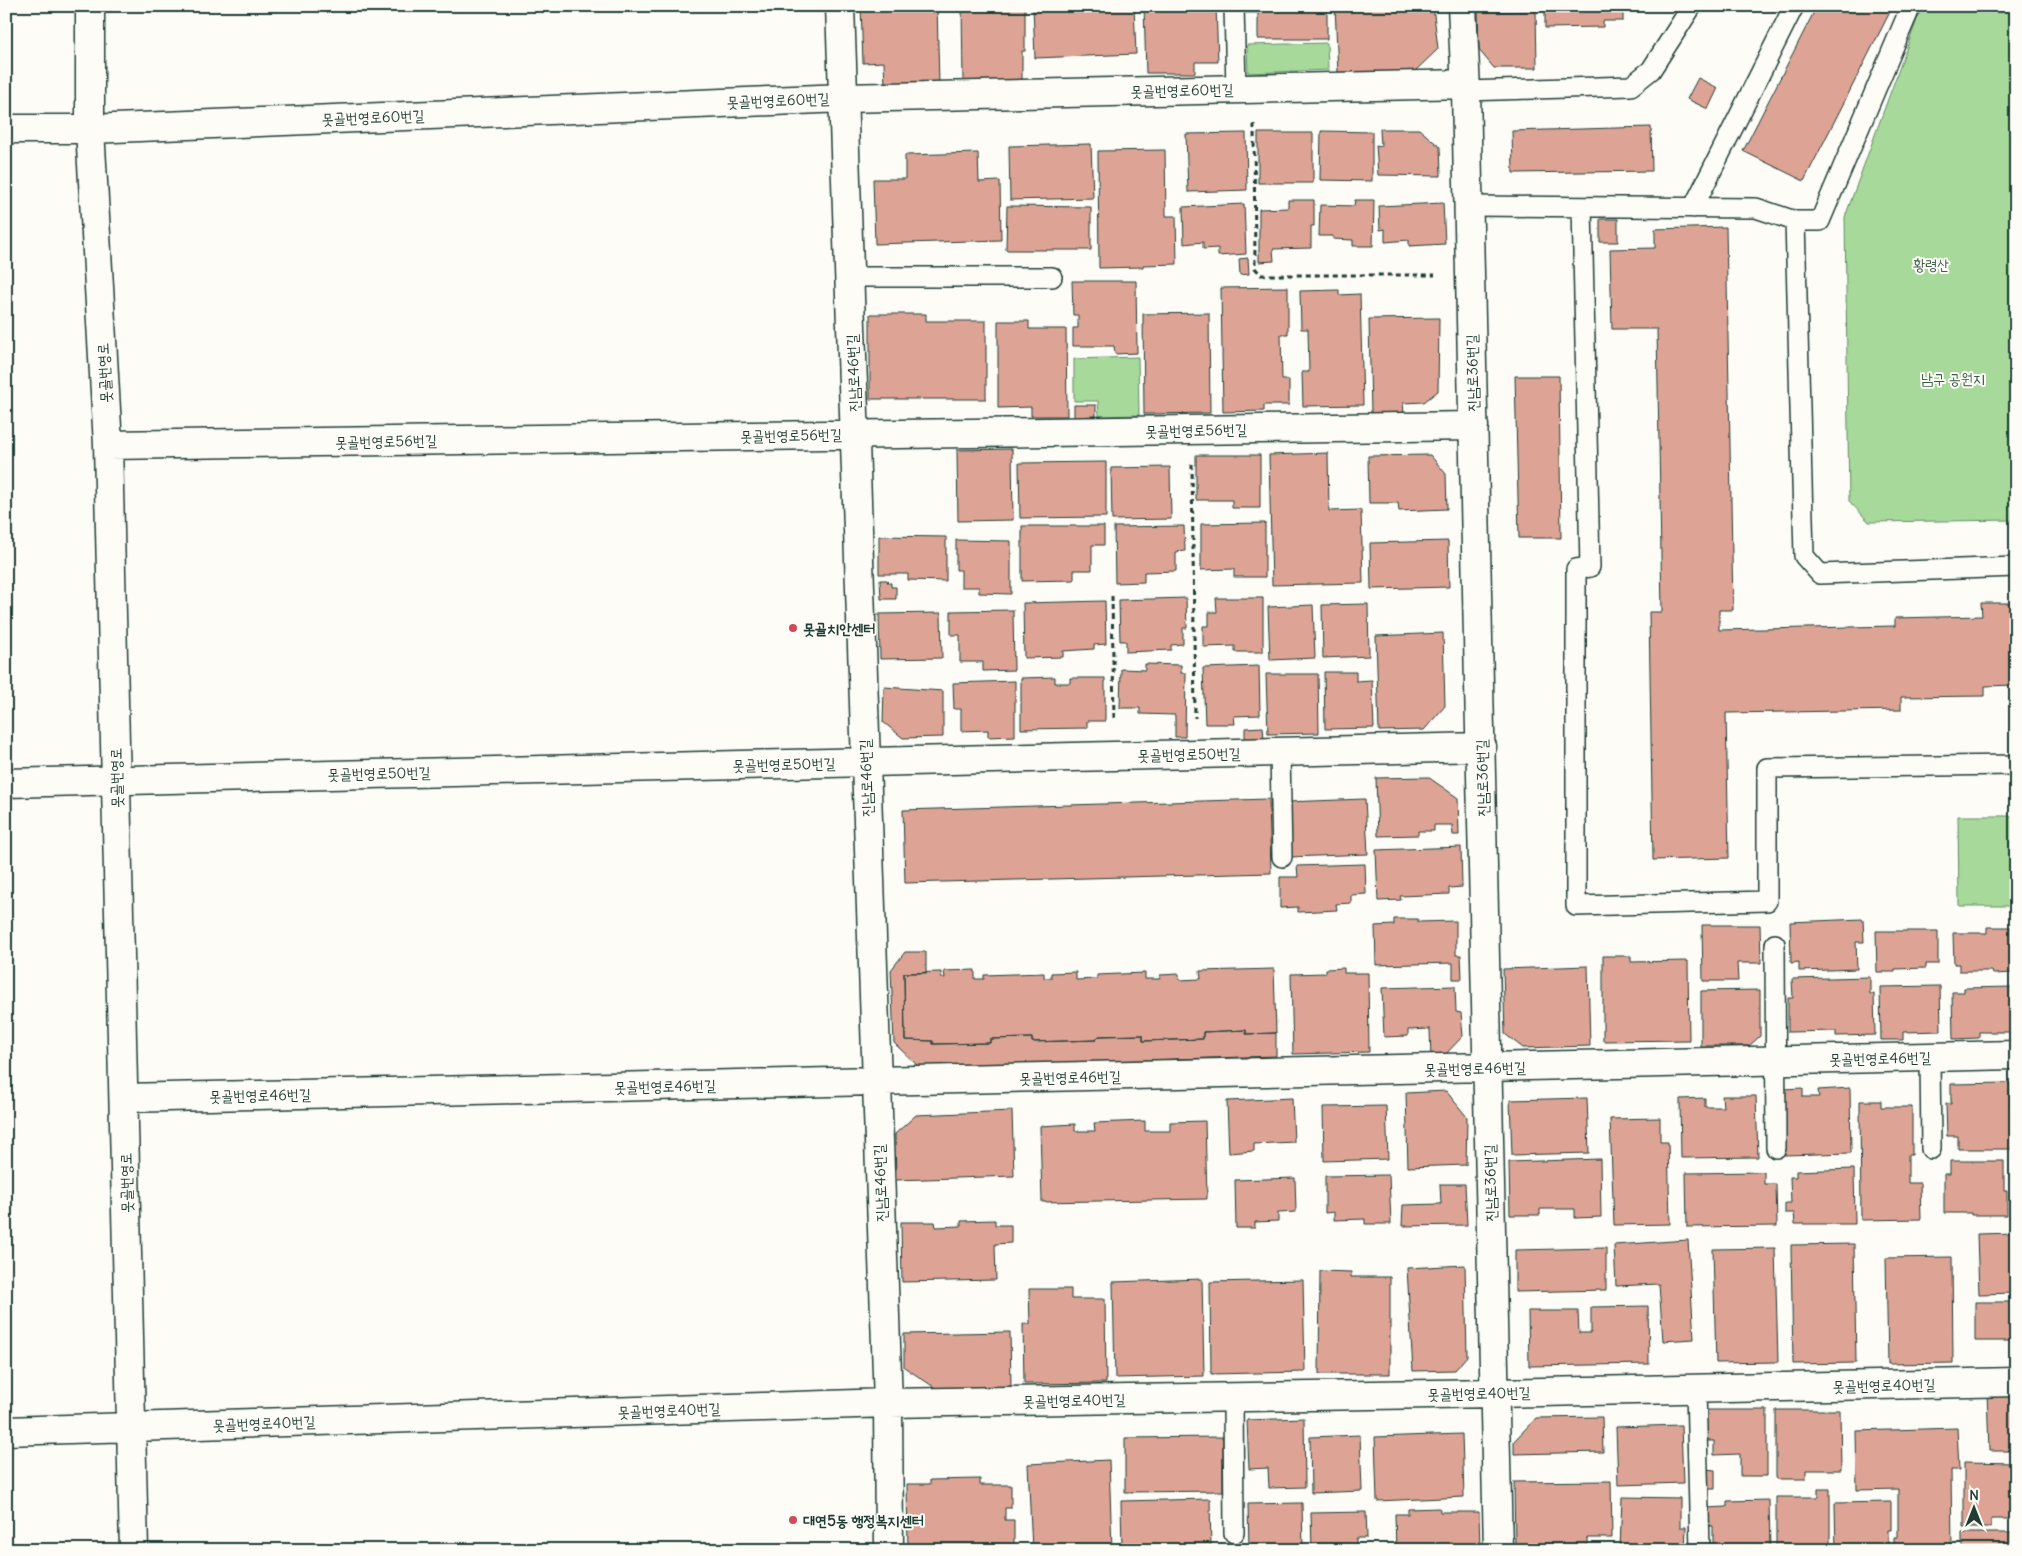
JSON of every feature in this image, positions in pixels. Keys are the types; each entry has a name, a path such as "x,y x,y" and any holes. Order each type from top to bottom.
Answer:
{"street":[{"name":"못골번영로","path":"90,6 90,129 108,445 134,1550"},
{"name":"진남로46번길","path":"840,6 888,1403 889,1550"},
{"name":"진남로36번길","path":"1462,6 1466,87 1482,747 1498,1550"},
{"name":"못골번영로60번길","path":"6,129 90,129 844,98 1245,89 1466,87"},
{"name":"못골번영로56번길","path":"108,445 1474,426"},
{"name":"못골번영로50번길","path":"6,783 1482,747"},
{"name":"못골번영로46번길","path":"124,1098 2016,1055"},
{"name":"못골번영로40번길","path":"6,1431 888,1403 2016,1382"}],"lane":[{"path":"1234,6 1245,89"},
{"path":"1466,87 1631,86 1651,70 1692,6"},
{"path":"1692,208 1794,6"},
{"path":"1469,206 1756,208 1795,221 1820,221 1910,6"},
{"path":"1582,207 1590,567 1576,569 1576,906 1767,901 1767,768 2016,765"},
{"path":"1795,221 1804,556 1820,574 2016,567"},
{"path":"850,278 1052,277"},
{"path":"1280,752 1282,857"},
{"path":"1775,944 1776,1148"},
{"path":"1930,1057 1931,1149"},
{"path":"1696,1389 1700,1550"},
{"path":"1233,1397 1234,1533"}],"path":[{"path":"1245,89 1255,268 1261,275 1470,275"},
{"path":"1191,430 1196,754"},
{"path":"1112,596 1114,756"}],"green space":[{"name":"황령산","path":"1922,6 2016,6 2016,520 1869,522 1849,501 1845,217"},
{"path":"1327,43 1328,70 1248,73 1247,45"},
{"path":"1138,357 1139,415 1099,416 1098,401 1074,401 1074,359"},
{"path":"1958,816 2016,816 2016,906 1959,906"}],"building":[{"path":"861,6 937,6 939,84 885,85 884,62 863,63"},
{"path":"962,6 1025,6 1025,51 1022,51 1022,80 963,81"},
{"path":"1033,6 1134,6 1136,54 1035,58"},
{"path":"1144,6 1216,6 1218,62 1195,62 1195,73 1146,73"},
{"path":"1245,6 1327,6 1327,39 1258,39 1258,13 1245,13"},
{"path":"1335,6 1433,6 1438,49 1414,72 1338,73"},
{"path":"1545,6 1623,6 1623,21 1603,21 1603,27 1545,28"},
{"path":"1817,6 1893,6 1804,181 1743,151"},
{"path":"1536,11 1537,68 1494,68 1479,50 1478,12"},
{"path":"1698,78 1718,88 1708,109 1687,99"},
{"path":"1651,127 1652,171 1513,173 1512,131"},
{"path":"1380,129 1419,129 1440,147 1441,176 1378,175 1376,145 1381,146"},
{"path":"1321,131 1372,132 1372,181 1320,180"},
{"path":"1246,133 1247,190 1188,192 1186,134"},
{"path":"1258,133 1313,133 1313,183 1258,183"},
{"path":"1091,144 1093,198 1010,200 1009,146"},
{"path":"1165,150 1166,216 1176,216 1177,264 1099,268 1098,151"},
{"path":"978,153 979,182 1000,181 1001,240 875,244 873,179 905,179 905,155"},
{"path":"1288,200 1314,200 1314,226 1311,226 1311,248 1273,249 1274,261 1259,262 1259,209 1288,208"},
{"path":"1355,200 1374,200 1373,246 1353,246 1353,240 1333,239 1333,236 1319,236 1320,205 1354,206"},
{"path":"1443,203 1445,244 1409,246 1409,240 1385,242 1385,229 1380,230 1379,206"},
{"path":"1244,204 1246,254 1218,256 1218,248 1203,249 1203,242 1184,244 1183,207"},
{"path":"1007,206 1091,207 1091,250 1006,250"},
{"path":"1600,219 1618,219 1618,242 1600,242"},
{"path":"1726,227 1733,610 1719,610 1719,630 1895,626 1895,618 1982,616 1981,603 2016,603 2016,685 1985,686 1985,696 1901,697 1901,710 1726,713 1729,858 1653,860 1649,612 1662,612 1657,329 1612,329 1610,249 1655,248 1655,229"},
{"path":"1248,258 1249,274 1240,275 1239,259"},
{"path":"1072,281 1136,281 1137,353 1115,354 1114,346 1073,346 1073,328 1078,328 1078,315 1073,315"},
{"path":"1288,287 1288,334 1281,334 1282,380 1289,380 1289,405 1264,405 1264,411 1223,412 1221,288"},
{"path":"1339,290 1339,295 1360,294 1363,405 1303,406 1302,372 1309,372 1308,329 1301,329 1300,291"},
{"path":"1209,313 1210,413 1144,414 1143,314"},
{"path":"870,314 926,314 926,321 986,321 986,399 870,399"},
{"path":"1439,318 1438,391 1424,402 1403,403 1404,413 1371,413 1369,319"},
{"path":"998,321 1029,321 1029,329 1066,329 1067,416 1031,416 1031,407 998,408"},
{"path":"1515,376 1559,376 1561,538 1519,538"},
{"path":"1074,405 1096,405 1096,416 1074,417"},
{"path":"1012,449 1013,520 958,521 957,450"},
{"path":"1328,453 1329,511 1361,510 1363,583 1272,585 1269,455"},
{"path":"1196,455 1260,455 1260,508 1232,508 1232,500 1196,500"},
{"path":"1430,455 1446,474 1447,509 1399,511 1398,503 1369,503 1368,456"},
{"path":"1106,462 1106,517 1020,518 1019,463"},
{"path":"1170,467 1171,519 1112,520 1111,468"},
{"path":"1265,523 1265,577 1234,577 1234,569 1201,570 1201,524"},
{"path":"1022,526 1104,526 1104,545 1092,545 1092,570 1074,570 1074,580 1022,581"},
{"path":"1184,526 1185,551 1176,552 1176,571 1144,572 1144,582 1115,583 1114,527"},
{"path":"879,536 946,537 946,581 908,580 908,574 879,574"},
{"path":"956,540 1011,541 1011,594 979,593 979,587 961,587 961,570 956,570"},
{"path":"1448,541 1449,587 1371,589 1370,543"},
{"path":"880,580 887,580 888,583 891,583 891,587 896,587 896,599 881,599"},
{"path":"1186,598 1187,628 1183,628 1183,644 1171,645 1171,650 1126,652 1126,641 1120,641 1119,600"},
{"path":"1216,598 1263,598 1263,652 1235,652 1235,646 1203,647 1203,626 1209,626 1209,612 1217,612"},
{"path":"1105,601 1106,644 1094,645 1094,649 1063,651 1063,657 1024,658 1023,603"},
{"path":"1368,604 1369,656 1323,658 1322,605"},
{"path":"1313,605 1315,658 1270,660 1268,607"},
{"path":"1013,610 1014,670 983,671 983,662 960,662 960,635 951,635 951,611"},
{"path":"941,613 942,658 880,659 879,614"},
{"path":"1443,633 1445,706 1424,730 1379,731 1376,636"},
{"path":"1145,664 1181,665 1181,673 1186,673 1185,737 1175,737 1175,715 1140,714 1140,708 1120,708 1121,669 1145,670"},
{"path":"1259,666 1260,715 1234,716 1235,724 1205,724 1203,668"},
{"path":"1324,672 1356,672 1356,681 1372,680 1374,728 1325,729"},
{"path":"1266,674 1318,674 1319,733 1268,734"},
{"path":"1055,677 1055,683 1070,683 1070,678 1105,678 1105,721 1087,721 1087,728 1021,729 1021,678"},
{"path":"1015,681 1015,736 988,737 988,730 961,731 961,709 954,709 953,683"},
{"path":"884,687 943,691 943,737 903,738 883,722"},
{"path":"1263,727 1264,739 1245,740 1245,728"},
{"path":"1428,777 1458,798 1459,835 1453,835 1452,825 1434,825 1434,831 1418,831 1418,835 1378,836 1376,778"},
{"path":"1269,799 1271,873 905,883 903,810"},
{"path":"1365,799 1368,854 1290,857 1287,802"},
{"path":"1461,847 1462,887 1449,888 1449,894 1400,896 1401,900 1378,901 1376,850"},
{"path":"1365,864 1366,894 1351,895 1351,903 1336,904 1337,910 1298,912 1298,907 1280,908 1280,877 1298,877 1297,866"},
{"path":"1394,919 1418,919 1418,922 1456,921 1456,955 1461,955 1462,979 1453,979 1453,963 1376,965 1375,926 1394,925"},
{"path":"1863,919 1864,942 1856,942 1857,969 1799,971 1799,962 1791,963 1790,922"},
{"path":"1702,925 1760,925 1761,963 1737,963 1738,981 1703,981"},
{"path":"1987,927 2011,927 2012,973 1993,974 1992,971 1959,971 1959,964 1954,964 1953,933 1987,933"},
{"path":"1876,931 1938,931 1938,964 1926,964 1926,968 1895,969 1895,972 1877,972"},
{"path":"905,952 926,952 926,973 904,973 905,1040 933,1041 933,1044 990,1043 990,1039 1032,1038 1032,1042 1096,1040 1099,1036 1143,1035 1143,1041 1203,1039 1203,1032 1246,1030 1246,1034 1276,1033 1276,1056 919,1067 894,1043 891,970"},
{"path":"1603,956 1631,956 1631,962 1688,961 1689,1040 1603,1041"},
{"path":"1588,966 1590,1046 1523,1048 1505,1034 1503,969"},
{"path":"1344,968 1344,973 1368,973 1369,1052 1293,1054 1291,974 1326,973 1326,969"},
{"path":"1274,969 1276,1033 1246,1034 1246,1030 1203,1032 1203,1039 1143,1041 1143,1035 1099,1036 1096,1040 1032,1042 1032,1038 990,1039 990,1043 933,1044 933,1041 905,1040 904,973 941,972 941,978 945,978 944,971 975,970 975,979 984,979 984,975 1044,973 1044,978 1051,978 1051,973 1076,972 1076,980 1097,979 1097,975 1145,973 1145,979 1160,979 1160,975 1179,974 1179,980 1201,979 1200,971"},
{"path":"1870,977 1870,994 1874,994 1875,1035 1836,1036 1836,1031 1788,1032 1788,998 1793,998 1792,979"},
{"path":"1455,986 1456,1012 1461,1013 1463,1036 1441,1059 1431,1059 1430,1029 1408,1030 1408,1036 1384,1037 1382,988"},
{"path":"1940,986 1941,1031 1903,1032 1903,1040 1881,1040 1880,987"},
{"path":"2014,987 2014,1032 1979,1032 1979,1038 1953,1039 1952,992 1964,992 1964,988"},
{"path":"1760,990 1760,1036 1749,1046 1701,1046 1701,991"},
{"path":"2010,1083 2010,1107 2013,1107 2014,1149 1958,1149 1958,1136 1947,1136 1946,1104 1951,1104 1951,1084"},
{"path":"1803,1088 1803,1097 1819,1097 1818,1090 1850,1088 1851,1153 1784,1155 1783,1089"},
{"path":"1446,1091 1467,1117 1466,1165 1408,1167 1406,1093"},
{"path":"1722,1096 1756,1096 1758,1157 1681,1158 1680,1099 1705,1098 1705,1107 1723,1107"},
{"path":"1292,1098 1294,1142 1254,1144 1254,1151 1229,1153 1227,1101"},
{"path":"1587,1098 1589,1153 1512,1155 1510,1100"},
{"path":"1860,1101 1881,1101 1881,1107 1912,1107 1912,1155 1908,1155 1908,1183 1920,1183 1921,1219 1861,1220"},
{"path":"1386,1106 1388,1159 1324,1161 1323,1107"},
{"path":"1012,1111 1014,1176 896,1180 895,1134 916,1115"},
{"path":"1660,1118 1660,1142 1668,1142 1670,1224 1614,1225 1610,1119"},
{"path":"1145,1121 1145,1131 1170,1131 1170,1122 1205,1121 1207,1199 1042,1202 1040,1126 1075,1124 1075,1131 1095,1131 1094,1123"},
{"path":"1600,1159 1601,1217 1575,1218 1575,1209 1540,1209 1540,1215 1510,1215 1509,1162"},
{"path":"1950,1161 2004,1161 2004,1190 2007,1190 2007,1215 1944,1213 1944,1174 1950,1174"},
{"path":"1854,1169 1855,1224 1795,1224 1794,1213 1785,1213 1785,1203 1791,1203 1790,1177 1796,1177 1796,1171"},
{"path":"1764,1172 1764,1184 1776,1184 1777,1226 1687,1227 1686,1173"},
{"path":"1389,1175 1391,1224 1365,1224 1365,1219 1334,1220 1334,1212 1325,1213 1325,1176"},
{"path":"1295,1178 1296,1212 1278,1213 1278,1221 1255,1222 1255,1228 1236,1228 1235,1180"},
{"path":"1440,1184 1465,1184 1467,1225 1402,1226 1403,1205 1441,1204"},
{"path":"995,1220 995,1225 1011,1225 1011,1243 995,1244 996,1280 902,1282 901,1222 935,1222 936,1227 961,1226 961,1221"},
{"path":"2016,1233 2016,1293 1979,1294 1977,1234"},
{"path":"1688,1240 1694,1339 1663,1341 1659,1284 1616,1286 1614,1245"},
{"path":"1854,1244 1856,1363 1793,1364 1791,1245"},
{"path":"1606,1248 1606,1290 1515,1292 1515,1250"},
{"path":"1775,1248 1778,1362 1716,1363 1713,1249"},
{"path":"1952,1257 1953,1363 1888,1364 1886,1258"},
{"path":"1465,1265 1467,1356 1455,1370 1413,1371 1407,1268"},
{"path":"1320,1271 1351,1272 1351,1277 1390,1277 1390,1374 1319,1374"},
{"path":"1202,1279 1204,1376 1115,1378 1113,1282"},
{"path":"1303,1280 1305,1372 1211,1374 1210,1282"},
{"path":"1029,1289 1071,1289 1071,1299 1105,1299 1106,1383 1024,1384 1023,1324 1030,1324"},
{"path":"1975,1302 2016,1302 2016,1341 1975,1341"},
{"path":"1648,1306 1649,1364 1529,1366 1528,1311 1578,1311 1579,1333 1591,1333 1591,1307"},
{"path":"1010,1332 1011,1387 937,1389 904,1367 904,1334"},
{"path":"1987,1392 2016,1392 2016,1451 1989,1451"},
{"path":"1704,1410 1767,1410 1767,1476 1740,1476 1740,1454 1714,1455 1714,1441 1704,1441"},
{"path":"1776,1410 1840,1410 1841,1470 1806,1470 1806,1479 1776,1479"},
{"path":"1602,1417 1603,1452 1514,1454 1514,1441 1536,1418"},
{"path":"1304,1418 1305,1487 1269,1488 1268,1468 1249,1469 1247,1420"},
{"path":"1681,1425 1683,1483 1618,1485 1616,1427"},
{"path":"1957,1428 1959,1470 1951,1470 1952,1550 1894,1550 1894,1537 1898,1537 1898,1489 1857,1490 1856,1431"},
{"path":"1462,1434 1464,1497 1377,1501 1375,1437"},
{"path":"1360,1435 1362,1491 1311,1493 1310,1437"},
{"path":"1223,1437 1223,1491 1125,1492 1125,1438"},
{"path":"1109,1460 1112,1550 1032,1550 1028,1464"},
{"path":"1964,1462 2016,1463 2016,1519 1991,1519 1991,1527 1964,1527"},
{"path":"1705,1469 1715,1470 1715,1489 1705,1489"},
{"path":"980,1479 980,1485 1011,1485 1011,1508 1005,1508 1005,1520 1014,1520 1014,1550 908,1550 907,1484 930,1484 930,1480"},
{"path":"1611,1481 1612,1538 1587,1538 1587,1547 1515,1548 1514,1482"},
{"path":"1818,1489 1830,1489 1830,1550 1776,1550 1776,1497 1818,1497"},
{"path":"1622,1497 1680,1498 1680,1527 1686,1527 1685,1550 1620,1550"},
{"path":"1210,1499 1211,1550 1122,1550 1121,1501"},
{"path":"1769,1500 1770,1550 1713,1550 1713,1526 1706,1526 1706,1508 1727,1507 1727,1501"},
{"path":"1891,1502 1891,1530 1888,1530 1888,1550 1836,1550 1835,1503"},
{"path":"1302,1503 1303,1550 1249,1550 1248,1504"},
{"path":"1440,1508 1440,1512 1479,1512 1480,1550 1396,1550 1395,1514 1408,1514 1408,1509"},
{"path":"1366,1512 1367,1538 1356,1538 1356,1550 1312,1550 1311,1513"},
{"path":"1962,1533 2016,1533 2016,1550 1962,1550"}],"place":[{"name":"못골치안센터","path":"793,628"},
{"name":"대연5동 행정복지센터","path":"793,1520"}],"park label":[{"name":"남구 공원지","path":"1953,378"}]}
